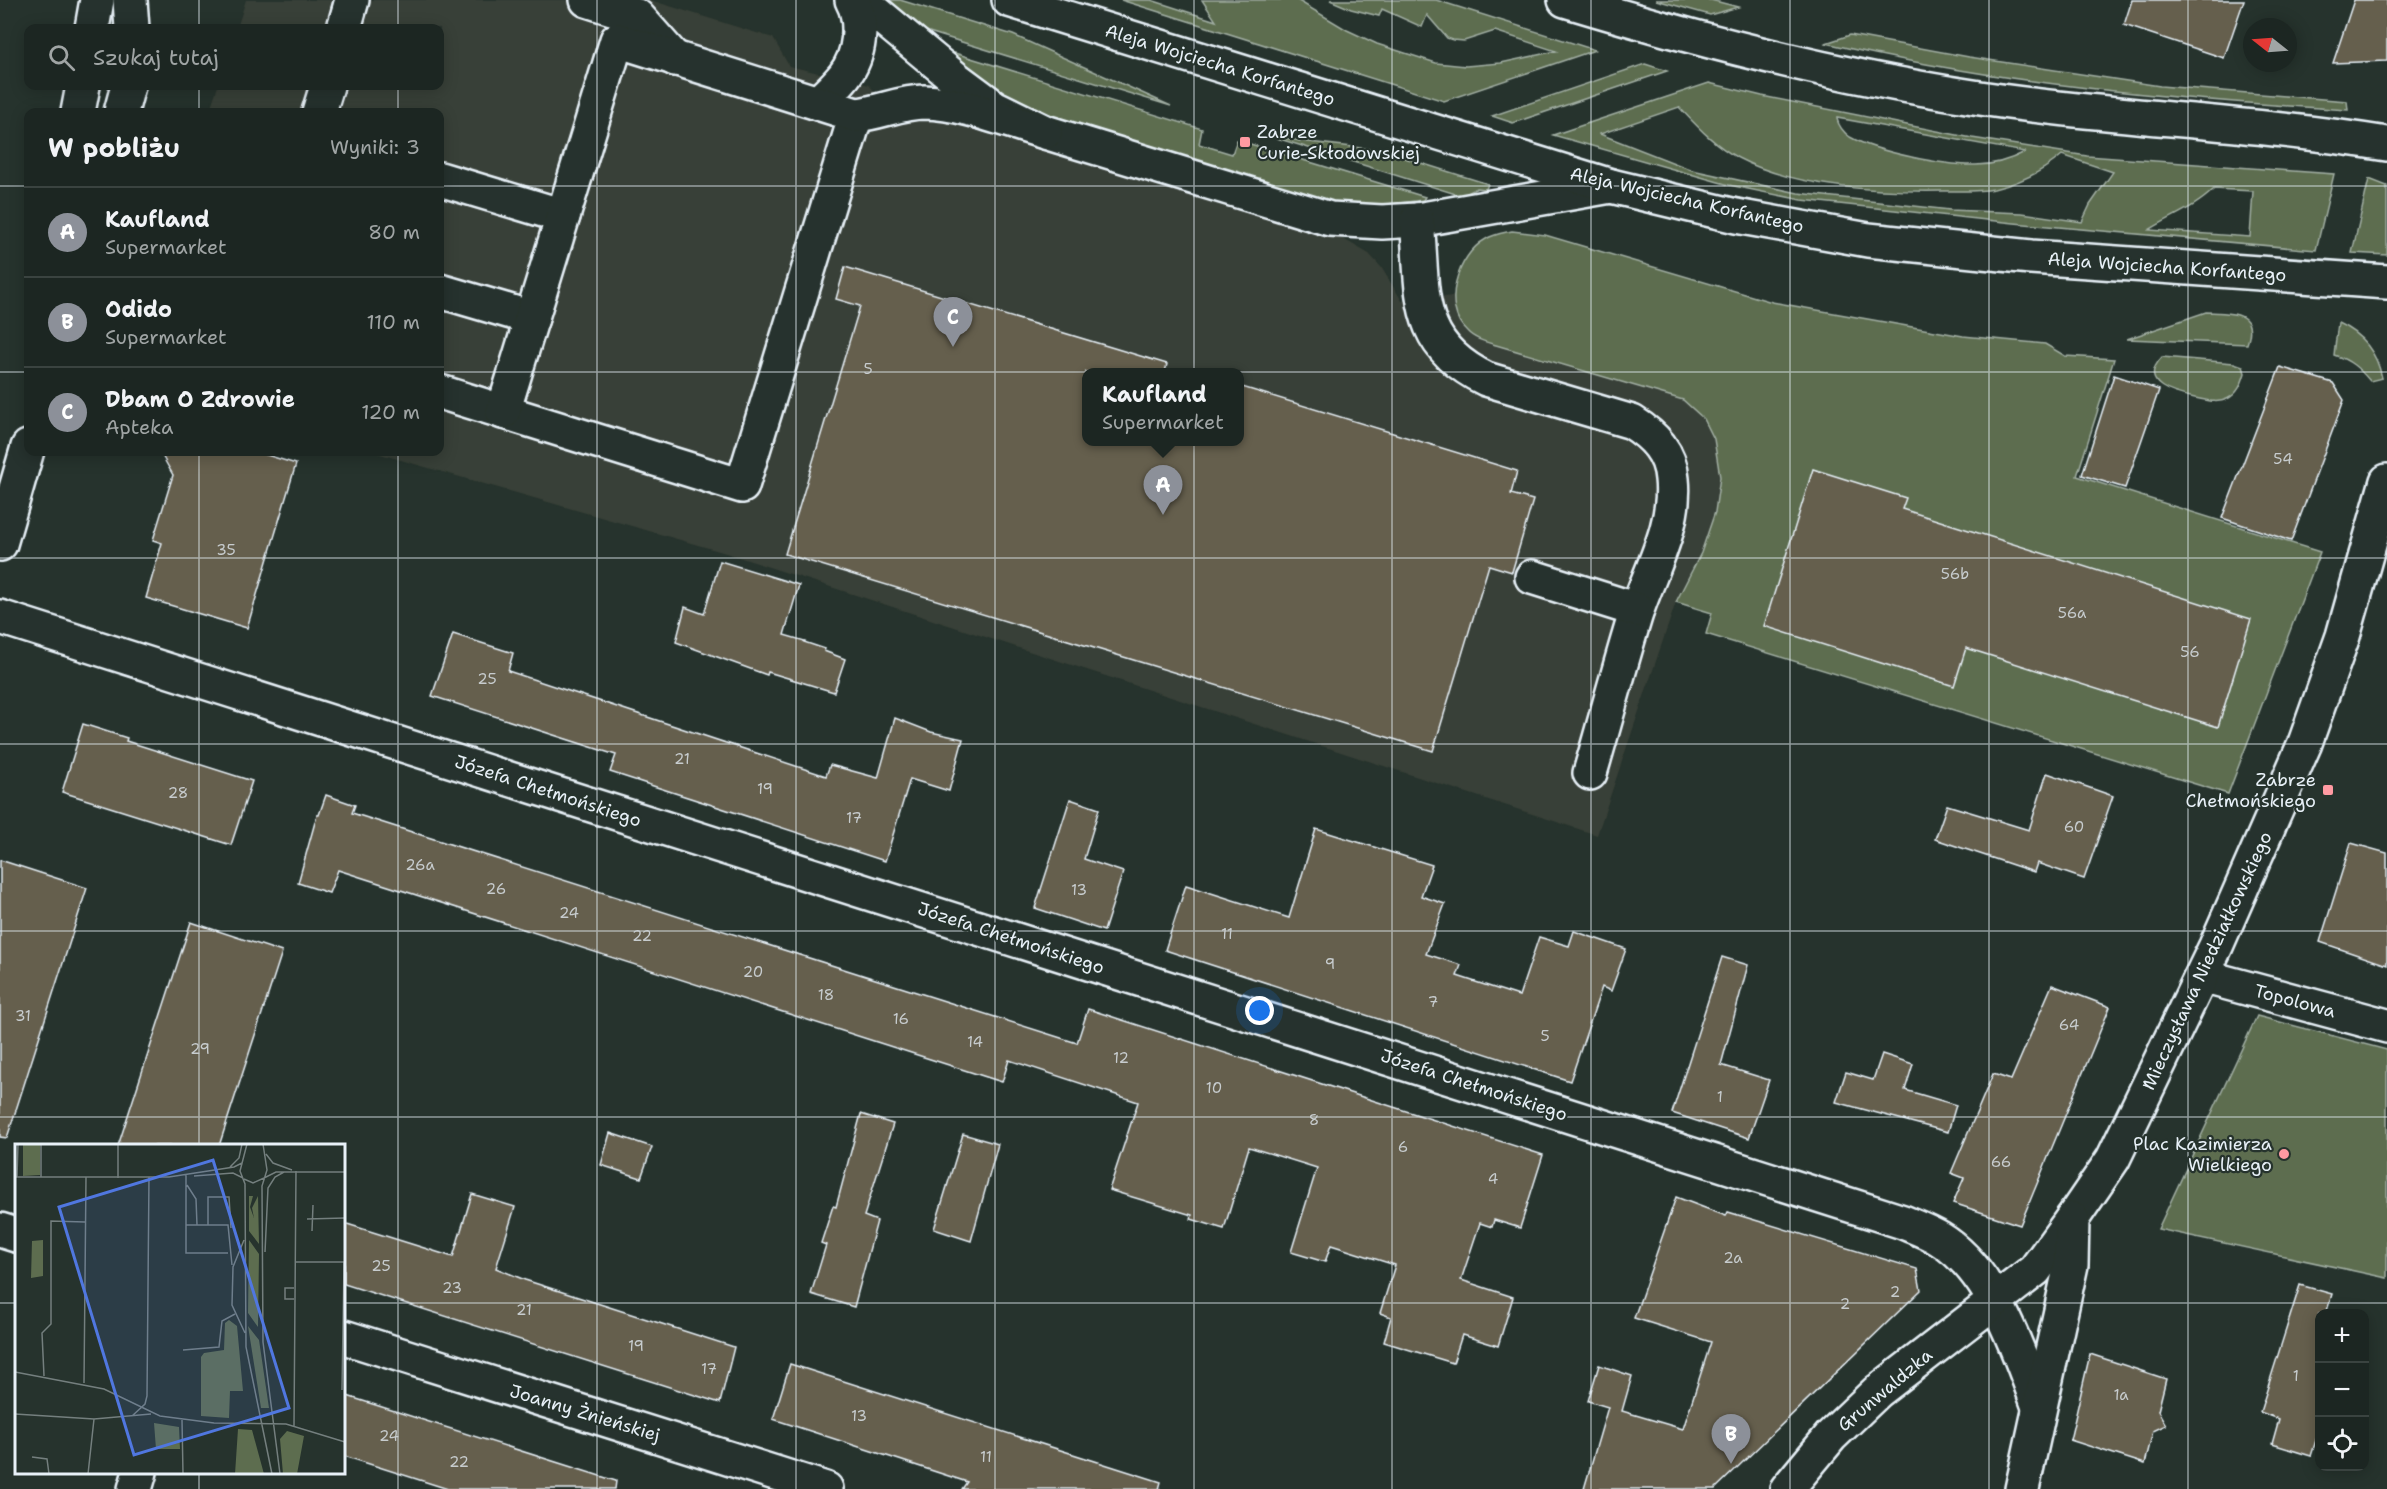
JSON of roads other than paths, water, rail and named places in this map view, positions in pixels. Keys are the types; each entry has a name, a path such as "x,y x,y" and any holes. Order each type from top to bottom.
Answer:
{"street":[{"path":"94,24 97,0"},
{"path":"130,0 132,24"},
{"path":"345,24 352,0"},
{"path":"587,0 637,16 675,58"},
{"path":"818,103 846,74 855,51 860,29 852,0"},
{"path":"861,0 994,107 1045,132"},
{"name":"Aleja Wojciecha Korfantego","path":"1009,0 1611,186 1736,216 1868,240 2031,257 2387,282"},
{"path":"1565,0 1648,25 1844,74 1967,96 2387,144"},
{"path":"503,412 617,40 856,115 923,102 951,105 1330,219 1382,222 1417,220 1611,186"},
{"path":"79,108 82,90"},
{"path":"122,108 127,90"},
{"path":"320,108 326,90"},
{"path":"444,393 742,486 856,115"},
{"path":"444,180 563,216"},
{"path":"1417,220 1426,315 1434,334 1452,357 1464,368 1486,379 1632,422 1649,433 1665,452 1672,479 1671,509 1661,547 1637,610 1590,772"},
{"path":"444,292 532,318"},
{"path":"0,544 25,456"},
{"name":"Mieczysława Niedziałkowskiego","path":"1995,1302 2035,1270 2113,1159 2202,976 2284,795 2321,703 2343,636 2387,481"},
{"path":"1533,577 1637,610"},
{"name":"Józefa Chełmońskiego","path":"0,617 1903,1222 1941,1240 1967,1262 1995,1302 2020,1354 2039,1407"},
{"name":"Topolowa","path":"2202,976 2387,1026"},
{"path":"2022,1489 2071,1265 2072,1219"},
{"path":"0,1230 15,1235"},
{"name":"Grunwaldzka","path":"1787,1489 1831,1436 1877,1392 1995,1302"},
{"name":"Joanny Żnieńskiej","path":"345,1337 826,1489"},
{"path":"135,1489 140,1474"}],"place":[{"name":"Zabrze Curie-Skłodowskiej","path":"1245,142"},
{"name":"Dbam O Zdrowie","path":"953,347"},
{"name":"Kaufland","path":"1163,515"},
{"name":"Zabrze Chełmońskiego","path":"2328,790"},
{"name":"Plac Kazimierza Wielkiego","path":"2284,1154"},
{"name":"Odido","path":"1731,1464"}]}
